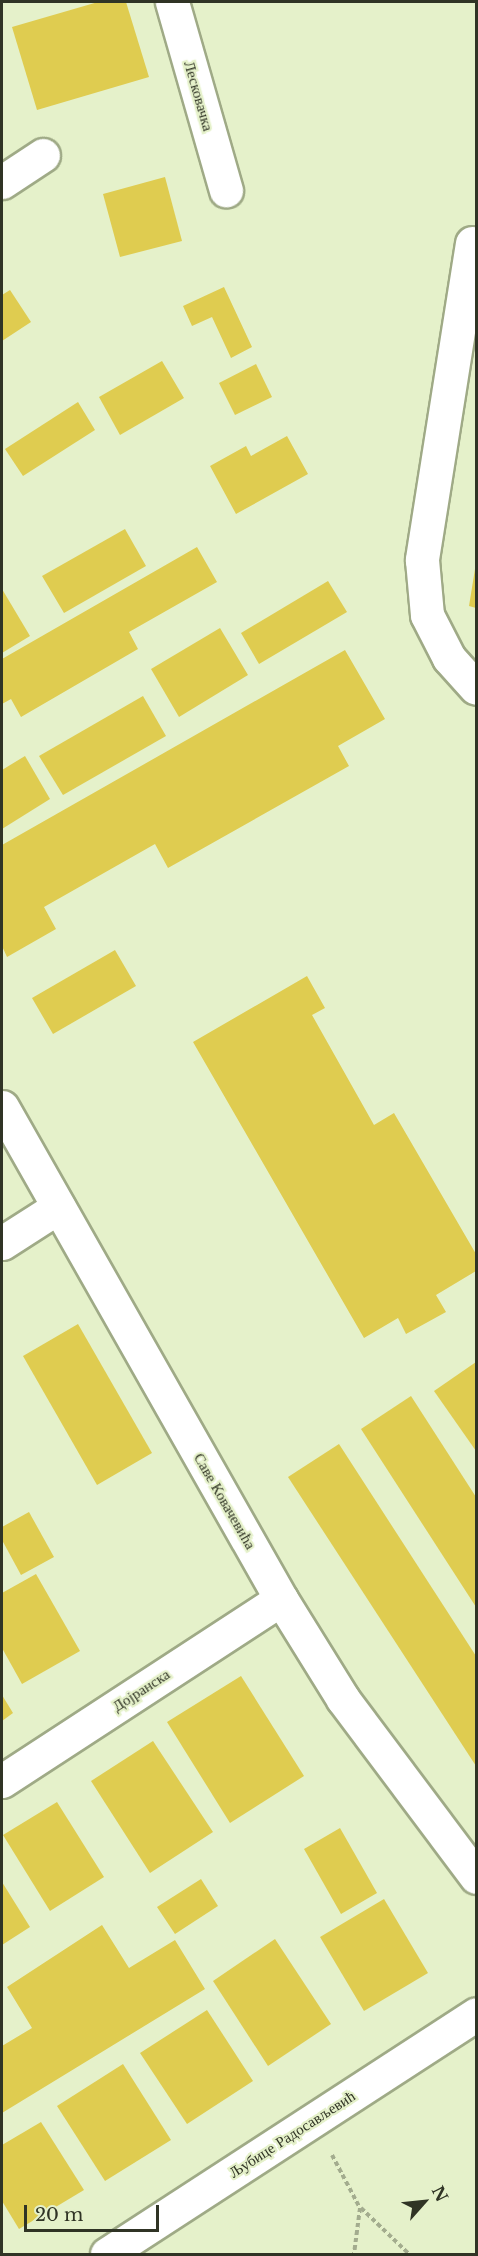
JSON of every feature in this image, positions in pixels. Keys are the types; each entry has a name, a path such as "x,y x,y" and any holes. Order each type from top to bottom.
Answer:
{"street":[{"name":"Лесковачка","path":"172,2 226,190"},
{"path":"2,182 43,155"},
{"path":"472,243 422,560 427,615 449,658 477,688"},
{"name":"Саве Ковачевића","path":"2,1107 281,1599 350,1708 477,1877"},
{"path":"2,1243 58,1207"},
{"name":"Дојранска","path":"2,1781 281,1599"},
{"name":"Љубице Радосављевић","path":"107,2254 477,2014"}],"path":[{"path":"314,2120 360,2208 410,2254"},
{"path":"354,2254 360,2208"}],"building":[{"path":"98,2 126,2 149,77 37,110 12,27"},
{"path":"165,177 182,241 120,257 103,194"},
{"path":"224,287 252,347 231,358 212,317 192,326 183,306"},
{"path":"10,290 31,322 2,341 2,295"},
{"path":"162,361 184,398 120,435 99,397"},
{"path":"256,364 272,397 235,415 219,383"},
{"path":"78,402 95,430 23,476 5,449"},
{"path":"287,436 308,474 236,514 210,466 246,446 251,456"},
{"path":"125,529 146,566 64,613 42,576"},
{"path":"197,547 217,582 129,632 138,649 21,717 11,699 2,704 2,659"},
{"path":"476,569 476,608 469,606"},
{"path":"328,581 347,612 259,664 241,633"},
{"path":"2,589 30,636 2,653"},
{"path":"220,628 248,675 179,717 151,669"},
{"path":"345,650 385,719 338,746 349,766 168,868 155,844 44,907 56,929 7,957 2,946 2,845"},
{"path":"143,696 166,736 63,795 39,756"},
{"path":"25,756 50,799 2,829 2,770"},
{"path":"115,950 136,986 53,1034 32,998"},
{"path":"307,976 325,1008 312,1015 374,1125 394,1113 476,1254 476,1271 436,1295 446,1312 406,1334 398,1318 364,1338 193,1042"},
{"path":"78,1324 152,1453 97,1485 23,1356"},
{"path":"476,1362 476,1451 434,1391"},
{"path":"411,1396 476,1497 476,1607 361,1429"},
{"path":"339,1444 476,1656 476,1766 288,1477"},
{"path":"29,1512 54,1557 21,1575 2,1540 2,1527"},
{"path":"36,1574 80,1651 22,1684 2,1648 2,1593"},
{"path":"241,1676 304,1776 230,1823 167,1722"},
{"path":"2,1695 13,1713 2,1721"},
{"path":"153,1741 213,1832 150,1873 91,1781"},
{"path":"57,1802 104,1877 50,1911 3,1835"},
{"path":"340,1828 377,1893 341,1914 304,1849"},
{"path":"201,1879 218,1906 175,1934 157,1907"},
{"path":"2,1882 30,1927 2,1945"},
{"path":"384,1899 428,1973 364,2011 320,1937"},
{"path":"102,1925 129,1968 175,1940 205,1989 2,2113 2,2046 32,2028 7,1987"},
{"path":"275,1939 331,2024 268,2066 213,1981"},
{"path":"207,2010 253,2081 187,2124 140,2053"},
{"path":"123,2064 171,2140 105,2181 57,2106"},
{"path":"41,2122 84,2190 19,2229 2,2201 2,2145"}]}
